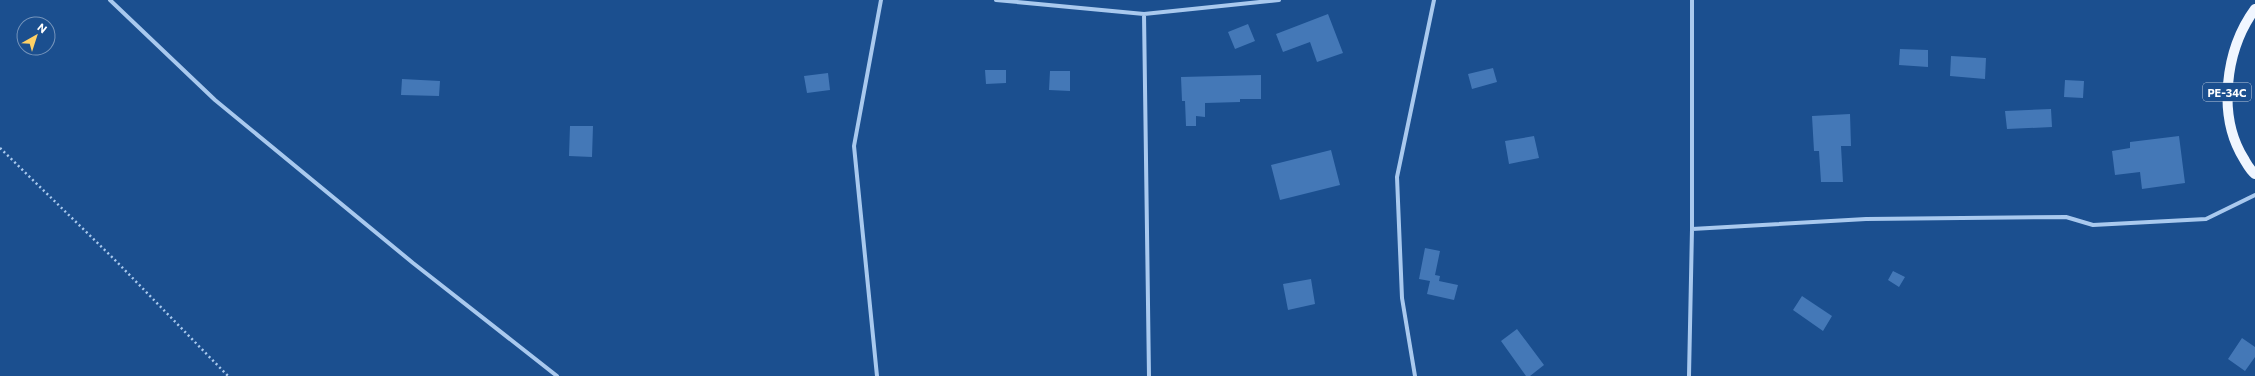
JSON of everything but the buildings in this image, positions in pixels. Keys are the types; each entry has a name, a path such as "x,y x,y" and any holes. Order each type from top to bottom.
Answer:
{"main road":[{"name":"PE-34C","path":"2255,9 2234,55 2229,73 2226,94 2230,122 2238,149 2255,174"}],"street":[{"path":"110,0 215,100 413,264 557,376"},
{"path":"877,376 854,146 881,0"},
{"path":"996,0 1144,14 1279,0"},
{"path":"1415,376 1402,298 1397,177 1434,0"},
{"path":"1689,376 1692,229 1692,0"},
{"path":"1144,14 1149,376"},
{"path":"1692,229 1866,219 2066,217 2093,225 2206,220 2255,195"}],"path":[{"path":"0,148 120,264 228,376"}]}
